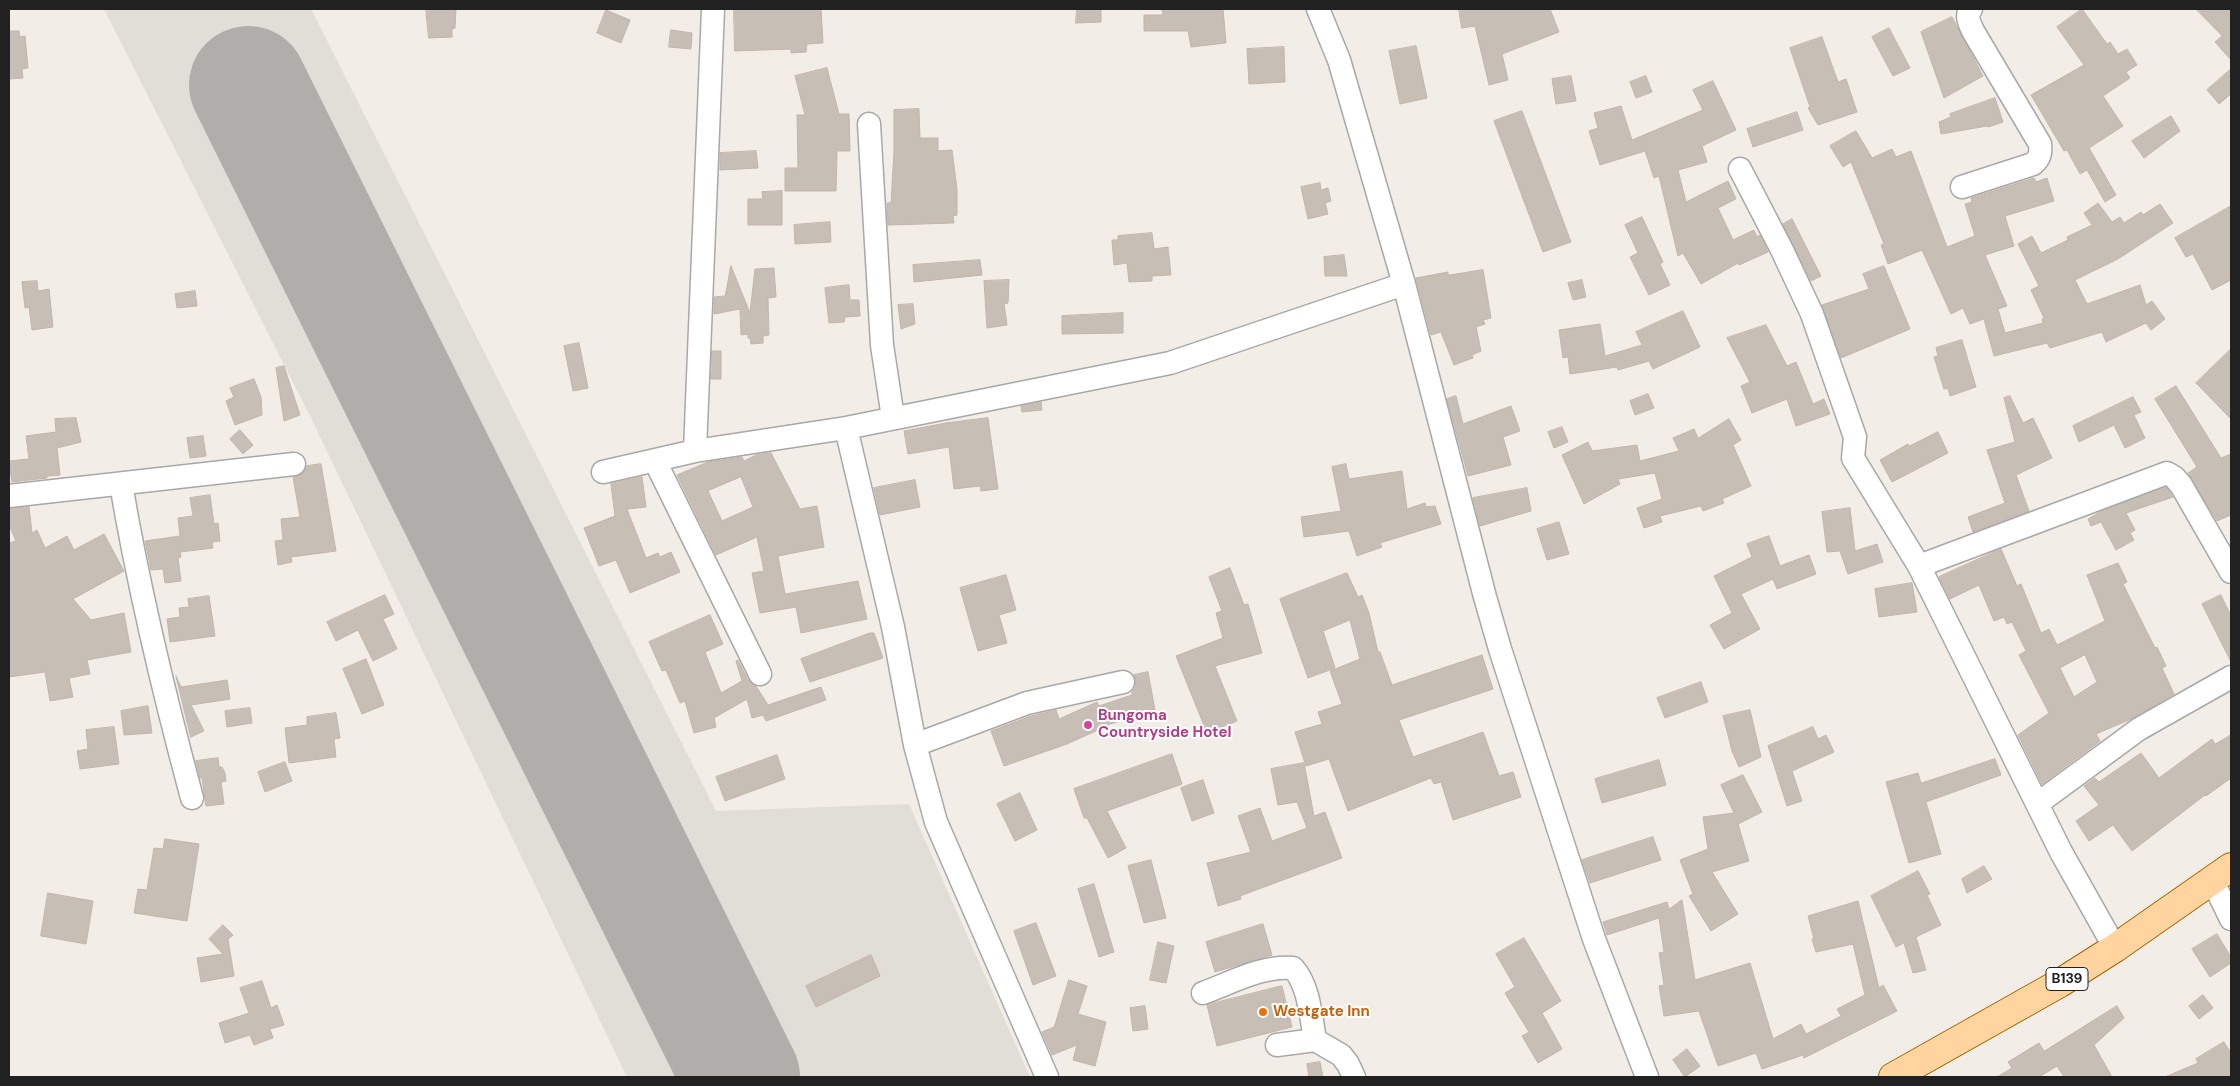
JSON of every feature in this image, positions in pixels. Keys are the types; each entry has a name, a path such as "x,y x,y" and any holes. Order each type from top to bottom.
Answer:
{"main road":[{"name":"B139","path":"1893,1077 2060,983 2115,948 2222,874"}],"street":[{"path":"695,451 713,9"},
{"path":"1318,9 1339,60 1404,284 1500,649 1594,939 1647,1077"},
{"path":"1962,187 2033,164 2039,159 2041,151 2040,144 1973,31 1968,20 1968,12 1971,9"},
{"path":"869,124 882,345 892,418"},
{"path":"1740,169 1782,250 1812,314 1855,437 1853,458 1919,566 2062,852 2115,948"},
{"path":"603,472 695,451 846,428 1170,363 1404,284"},
{"path":"846,428 893,627 915,744 936,822 1047,1077"},
{"path":"655,461 760,674"},
{"path":"9,496 294,464"},
{"path":"1919,566 2166,473 2174,476 2181,485 2231,572"},
{"path":"120,484 136,568 169,712 192,798"},
{"path":"2038,804 2139,729 2231,677"},
{"path":"915,744 1027,703 1124,682"},
{"path":"2222,874 2231,919"},
{"path":"1203,993 1266,969 1293,968 1299,974 1304,987 1315,1040"},
{"path":"1276,1045 1315,1040 1341,1055 1354,1077"}],"shaded area":[{"path":"104,9 311,9 716,811 909,804 1030,1077 627,1077 311,418"}],"building":[{"path":"426,9 456,9 455,28 452,29 452,37 429,38"},
{"path":"734,9 821,9 823,43 807,44 806,52 791,53 791,49 735,51"},
{"path":"1077,9 1101,9 1101,22 1076,23"},
{"path":"1162,9 1223,9 1226,43 1191,47 1188,31 1144,31 1144,15 1163,15"},
{"path":"1459,9 1550,9 1559,32 1502,54 1508,80 1489,85 1475,26 1462,28"},
{"path":"2082,9 2107,44 2110,42 2118,54 2127,49 2137,65 2126,72 2130,78 2103,96 2123,126 2089,148 2116,195 2105,202 2087,170 2080,174 2067,150 2064,151 2031,95 2084,65 2057,27"},
{"path":"2196,9 2231,9 2231,60 2215,42 2222,36"},
{"path":"606,10 630,20 621,43 597,33"},
{"path":"1952,17 1983,76 1944,98 1921,32"},
{"path":"1889,28 1910,68 1893,76 1872,37"},
{"path":"671,30 692,33 691,49 669,47"},
{"path":"9,31 19,31 20,37 25,36 28,68 22,69 23,78 9,79"},
{"path":"1822,37 1838,82 1846,79 1857,112 1818,125 1808,108 1810,107 1790,48"},
{"path":"1416,46 1427,98 1400,104 1389,51"},
{"path":"1284,47 1285,82 1249,84 1247,49"},
{"path":"827,68 839,114 849,114 850,151 837,151 836,191 785,191 785,168 798,168 797,115 805,115 795,76"},
{"path":"2231,69 2231,94 2219,104 2207,90"},
{"path":"1571,76 1576,101 1556,104 1552,79"},
{"path":"1646,76 1652,92 1636,98 1630,82"},
{"path":"1713,81 1736,130 1702,146 1707,162 1678,170 1686,202 1728,181 1736,199 1718,208 1733,240 1754,230 1757,237 1760,235 1768,252 1739,265 1738,263 1701,284 1683,253 1678,256 1659,176 1654,178 1645,151 1600,165 1589,131 1598,128 1594,113 1621,106 1632,140 1703,110 1693,90"},
{"path":"1995,98 2003,122 1988,127 1941,134 1939,122 1951,117 1950,114"},
{"path":"919,109 920,138 938,138 938,151 952,150 957,190 957,215 953,216 954,223 888,225 887,203 891,203 894,110"},
{"path":"1522,111 1571,242 1543,252 1494,121"},
{"path":"1797,112 1803,130 1753,147 1747,129"},
{"path":"2171,116 2180,131 2144,158 2132,141"},
{"path":"1856,131 1872,158 1892,149 1896,157 1911,151 1947,247 1975,236 1965,204 1972,202 1971,198 2034,178 2036,182 2047,178 2054,201 2005,216 2014,246 1985,255 2007,306 1998,309 2005,333 2043,323 2042,319 2044,318 2031,290 2039,286 2018,244 2032,236 2041,253 2068,240 2067,237 2092,225 2084,213 2098,203 2112,222 2120,217 2124,223 2141,212 2143,215 2160,204 2173,223 2118,259 2075,280 2087,304 2140,285 2146,305 2152,301 2165,319 2151,330 2146,323 2106,342 2102,332 2050,348 2047,343 1994,356 1984,319 1970,324 1963,308 1951,314 1922,250 1888,264 1881,245 1884,244 1851,162 1843,167 1830,146"},
{"path":"756,151 758,168 720,170 720,153"},
{"path":"1320,183 1321,190 1328,188 1331,201 1325,203 1328,214 1308,219 1301,187"},
{"path":"782,191 782,225 748,225 748,199 763,199 762,192"},
{"path":"2231,206 2231,280 2212,290 2193,254 2186,257 2175,238"},
{"path":"1642,217 1663,262 1660,264 1670,285 1649,295 1630,257 1638,253 1625,225"},
{"path":"1792,219 1821,276 1811,281 1783,224"},
{"path":"830,222 831,242 795,244 794,225"},
{"path":"1152,233 1154,249 1168,247 1171,275 1152,276 1152,281 1129,282 1127,263 1114,265 1112,240 1118,240 1118,236"},
{"path":"1344,255 1347,276 1325,276 1324,257"},
{"path":"980,260 982,275 914,282 913,265"},
{"path":"731,266 750,313 755,269 774,268 776,297 768,298 769,335 763,336 763,343 751,344 748,334 741,335 740,309 714,314 714,297 725,296"},
{"path":"1884,266 1910,329 1841,358 1822,305 1869,289 1863,274"},
{"path":"1483,270 1491,318 1483,320 1485,324 1476,327 1481,351 1472,355 1473,358 1454,365 1441,332 1431,335 1416,278 1448,272 1448,275"},
{"path":"1009,280 1008,303 1004,304 1007,325 987,328 984,281"},
{"path":"1582,280 1586,297 1573,300 1568,283"},
{"path":"37,281 38,291 49,289 53,327 32,330 29,307 25,308 22,282"},
{"path":"849,285 850,300 859,300 860,316 845,317 844,322 829,323 825,288"},
{"path":"195,291 197,306 177,308 175,294"},
{"path":"913,304 915,324 901,329 898,305"},
{"path":"1683,311 1700,347 1653,369 1649,361 1618,370 1617,367 1570,374 1568,357 1563,358 1559,330 1600,324 1605,356 1642,345 1636,332"},
{"path":"1123,313 1123,333 1062,334 1062,316"},
{"path":"1766,325 1787,366 1796,362 1813,404 1824,399 1830,414 1796,426 1787,399 1752,413 1741,386 1750,382 1727,338"},
{"path":"1962,340 1976,387 1950,396 1948,388 1944,389 1934,357 1938,356 1936,348"},
{"path":"579,343 588,388 573,391 564,346"},
{"path":"2231,349 2231,419 2196,383"},
{"path":"712,351 721,351 721,379 711,379"},
{"path":"284,366 300,415 284,421 276,368"},
{"path":"254,379 261,397 262,415 235,425 226,401 234,397 230,388"},
{"path":"2176,386 2221,458 2231,454 2231,515 2217,521 2188,473 2197,467 2155,399"},
{"path":"1648,394 1654,408 1635,415 1630,401"},
{"path":"1456,396 1463,424 1511,406 1520,431 1503,437 1511,465 1468,476 1447,399"},
{"path":"2010,396 2023,423 2033,418 2052,458 2016,475 2029,511 1973,532 1968,517 2005,503 1987,450 2015,442 2004,398"},
{"path":"2133,397 2141,412 2134,415 2145,438 2125,448 2114,425 2079,442 2073,426"},
{"path":"1041,402 1042,410 1022,412 1021,406"},
{"path":"76,418 81,442 57,448 60,475 12,482 9,461 29,459 26,436 56,432 55,419"},
{"path":"988,418 998,489 981,491 980,486 954,489 949,447 908,454 904,431"},
{"path":"1729,419 1741,440 1733,445 1751,486 1722,499 1724,503 1703,511 1701,506 1660,516 1662,522 1644,528 1637,508 1662,499 1655,473 1618,479 1620,484 1584,504 1562,455 1588,442 1592,451 1637,445 1640,461 1679,451 1673,438 1694,429 1698,438"},
{"path":"1562,427 1568,442 1554,448 1548,432"},
{"path":"240,430 253,445 243,454 230,439"},
{"path":"1938,432 1948,453 1892,482 1880,460 1908,444 1909,446"},
{"path":"203,436 206,456 190,458 187,438"},
{"path":"771,453 800,509 817,506 824,547 778,556 785,594 858,581 867,619 801,633 796,607 760,613 752,573 764,571 757,537 716,555 677,475 708,462 742,457 744,461 756,455","holes":["741,477 753,507 722,521 708,491"]},
{"path":"321,464 336,551 291,557 292,562 278,565 275,541 283,540 281,519 300,517 293,477 302,474 307,466"},
{"path":"1346,464 1349,479 1402,471 1407,509 1425,503 1426,507 1435,506 1441,524 1380,543 1382,547 1357,556 1349,531 1304,537 1301,517 1341,511 1332,467"},
{"path":"642,477 646,507 627,509 646,558 658,553 660,557 671,552 680,572 630,593 616,560 599,566 584,528 615,516 611,484"},
{"path":"915,480 920,507 880,515 874,488"},
{"path":"2166,487 2173,497 2126,513 2135,530 2130,533 2134,540 2116,550 2101,522 2091,526 2088,519 2100,512"},
{"path":"1527,488 1531,511 1480,526 1473,498"},
{"path":"210,495 214,524 218,523 220,541 212,542 213,548 180,552 181,557 178,558 181,581 165,583 163,569 151,570 145,541 180,536 178,518 193,516 190,498"},
{"path":"29,507 32,533 37,530 45,548 67,536 74,550 104,534 124,571 73,599 91,620 124,613 131,652 87,660 90,674 69,678 73,697 50,701 45,672 9,677 9,543 16,541 9,525 9,509"},
{"path":"1850,508 1855,551 1877,544 1883,562 1848,574 1840,551 1827,552 1822,512"},
{"path":"1559,522 1569,554 1547,560 1537,529"},
{"path":"1769,536 1780,566 1809,555 1816,574 1777,589 1773,579 1741,594 1760,629 1724,649 1710,625 1732,613 1714,576 1752,557 1747,544"},
{"path":"2001,549 2017,586 2021,584 2041,633 2049,629 2057,645 2105,621 2087,575 2118,563 2127,582 2123,584 2166,666 2162,668 2174,694 2131,719 2096,734 2100,741 2042,784 2018,735 2049,713 2019,655 2026,651 2012,622 2007,624 2004,617 1994,621 1979,585 1950,599 1939,577","holes":["2085,655 2097,682 2074,697 2060,668"]},
{"path":"1230,568 1244,605 1248,604 1262,653 1215,666 1237,721 1207,733 1176,656 1223,638 1216,613 1222,611 1209,577"},
{"path":"1347,573 1358,597 1362,595 1369,613 1378,652 1380,652 1392,685 1482,655 1493,689 1399,720 1413,757 1483,732 1499,776 1513,772 1521,797 1453,820 1441,782 1434,784 1431,778 1348,811 1329,759 1306,766 1295,732 1322,724 1318,712 1342,704 1330,671 1360,659 1350,620 1323,631 1335,668 1308,678 1280,599"},
{"path":"1006,575 1016,610 999,615 1007,643 978,651 960,588"},
{"path":"1912,583 1917,612 1879,617 1875,589"},
{"path":"385,595 394,614 383,619 397,649 373,661 358,630 336,641 327,622"},
{"path":"2221,595 2231,616 2231,662 2202,604"},
{"path":"209,596 215,636 170,642 167,619 180,617 179,608 189,607 188,599"},
{"path":"710,615 723,644 705,652 721,693 742,681 736,661 738,660 748,680 756,686 768,705 821,687 826,700 766,721 763,715 752,718 747,699 714,718 716,727 694,733 685,701 680,703 666,670 662,671 649,642"},
{"path":"874,633 883,658 810,682 801,659"},
{"path":"366,659 384,705 362,714 343,669"},
{"path":"1148,672 1155,710 1107,725 1067,744 1004,766 991,731 1031,716 1056,710 1059,719 1097,702 1099,706 1132,695 1136,686 1134,675"},
{"path":"176,676 181,687 227,680 230,699 191,705 204,731 191,737"},
{"path":"1701,682 1708,702 1665,718 1657,698"},
{"path":"148,706 152,733 124,735 121,711"},
{"path":"250,708 252,723 227,727 225,711"},
{"path":"1750,710 1761,757 1739,767 1732,751 1723,716"},
{"path":"336,713 340,738 334,739 336,757 289,763 285,728 307,725 307,717"},
{"path":"114,727 119,764 80,769 77,751 88,749 86,730"},
{"path":"1813,727 1818,739 1826,735 1834,752 1792,771 1802,801 1787,806 1768,746"},
{"path":"2231,735 2231,778 2205,795 2132,851 2113,825 2089,841 2076,821 2099,805 2084,786 2095,778 2099,782 2141,753 2159,778 2212,739 2215,744"},
{"path":"1172,754 1182,784 1107,811 1126,848 1108,858 1087,818 1084,818 1074,789"},
{"path":"777,755 785,779 725,801 716,777"},
{"path":"218,758 219,767 222,767 225,773 226,781 221,782 224,804 206,806 202,778 200,778 196,761"},
{"path":"1995,759 2001,775 1926,802 1941,854 1909,863 1886,782 1918,773 1921,783"},
{"path":"1659,760 1666,785 1602,803 1595,779"},
{"path":"285,762 292,781 265,792 258,772"},
{"path":"1304,763 1314,816 1325,812 1342,858 1240,896 1241,899 1218,906 1207,863 1251,852 1238,816 1260,808 1272,841 1307,828 1297,802 1278,805 1271,769"},
{"path":"1743,775 1762,812 1738,824 1749,861 1712,872 1738,914 1711,931 1689,896 1693,894 1680,860 1708,849 1703,817 1734,813 1721,785"},
{"path":"1203,780 1214,813 1192,821 1181,788"},
{"path":"1020,793 1037,830 1015,841 997,804"},
{"path":"1653,837 1661,860 1590,883 1582,860"},
{"path":"165,839 199,844 187,921 134,913 138,889 147,890 154,848 163,849"},
{"path":"1151,860 1166,918 1144,923 1128,866"},
{"path":"1984,866 1992,879 1967,893 1962,879"},
{"path":"1918,871 1930,894 1927,895 1941,925 1916,937 1926,970 1913,973 1904,943 1896,947 1871,896"},
{"path":"1094,884 1114,952 1099,957 1078,889"},
{"path":"48,893 93,901 86,944 41,936"},
{"path":"1682,900 1695,980 1750,963 1773,1039 1801,1024 1806,1034 1841,1016 1837,1009 1865,995 1853,944 1816,952 1808,916 1858,901 1879,988 1883,985 1897,1011 1804,1058 1803,1055 1762,1069 1756,1053 1718,1066 1699,1011 1664,1016 1659,986 1664,985 1659,953 1664,952 1659,918 1607,935 1603,922 1667,902 1669,909"},
{"path":"1036,923 1056,976 1033,985 1014,931"},
{"path":"1263,924 1272,955 1215,972 1206,942"},
{"path":"223,925 233,935 228,939 234,976 201,982 197,958 223,954 209,939"},
{"path":"2217,934 2231,957 2231,963 2210,977 2192,949"},
{"path":"1524,938 1561,1001 1542,1013 1562,1049 1538,1063 1522,1036 1529,1032 1505,993 1515,987 1496,954"},
{"path":"1158,942 1174,946 1166,983 1150,980"},
{"path":"871,955 880,976 816,1007 806,986"},
{"path":"1069,980 1087,986 1078,1014 1106,1022 1095,1066 1073,1060 1077,1045 1052,1055 1042,1032 1054,1027"},
{"path":"262,981 271,1008 277,1005 284,1025 270,1029 273,1038 254,1045 250,1035 225,1043 219,1023 249,1013 240,988"},
{"path":"1282,986 1292,1027 1217,1046 1207,1005"},
{"path":"2203,995 2213,1008 2199,1019 2189,1006"},
{"path":"1145,1006 1148,1029 1133,1031 1130,1008"},
{"path":"2117,1006 2124,1018 2094,1045 2112,1077 2064,1077 2057,1066 2039,1077 1997,1077 2012,1068 2008,1062 2039,1043 2044,1051"},
{"path":"2224,1042 2231,1053 2231,1077 2165,1077 2198,1063 2196,1059"},
{"path":"1687,1049 1700,1066 1685,1077 1673,1060"},
{"path":"1320,1062 1323,1077 1309,1077 1307,1064"}],"runway":[{"path":"248,85 741,1077"}],"place":[{"name":"Bungoma Countryside Hotel","path":"1088,725"},
{"name":"Westgate Inn","path":"1263,1012"}]}
